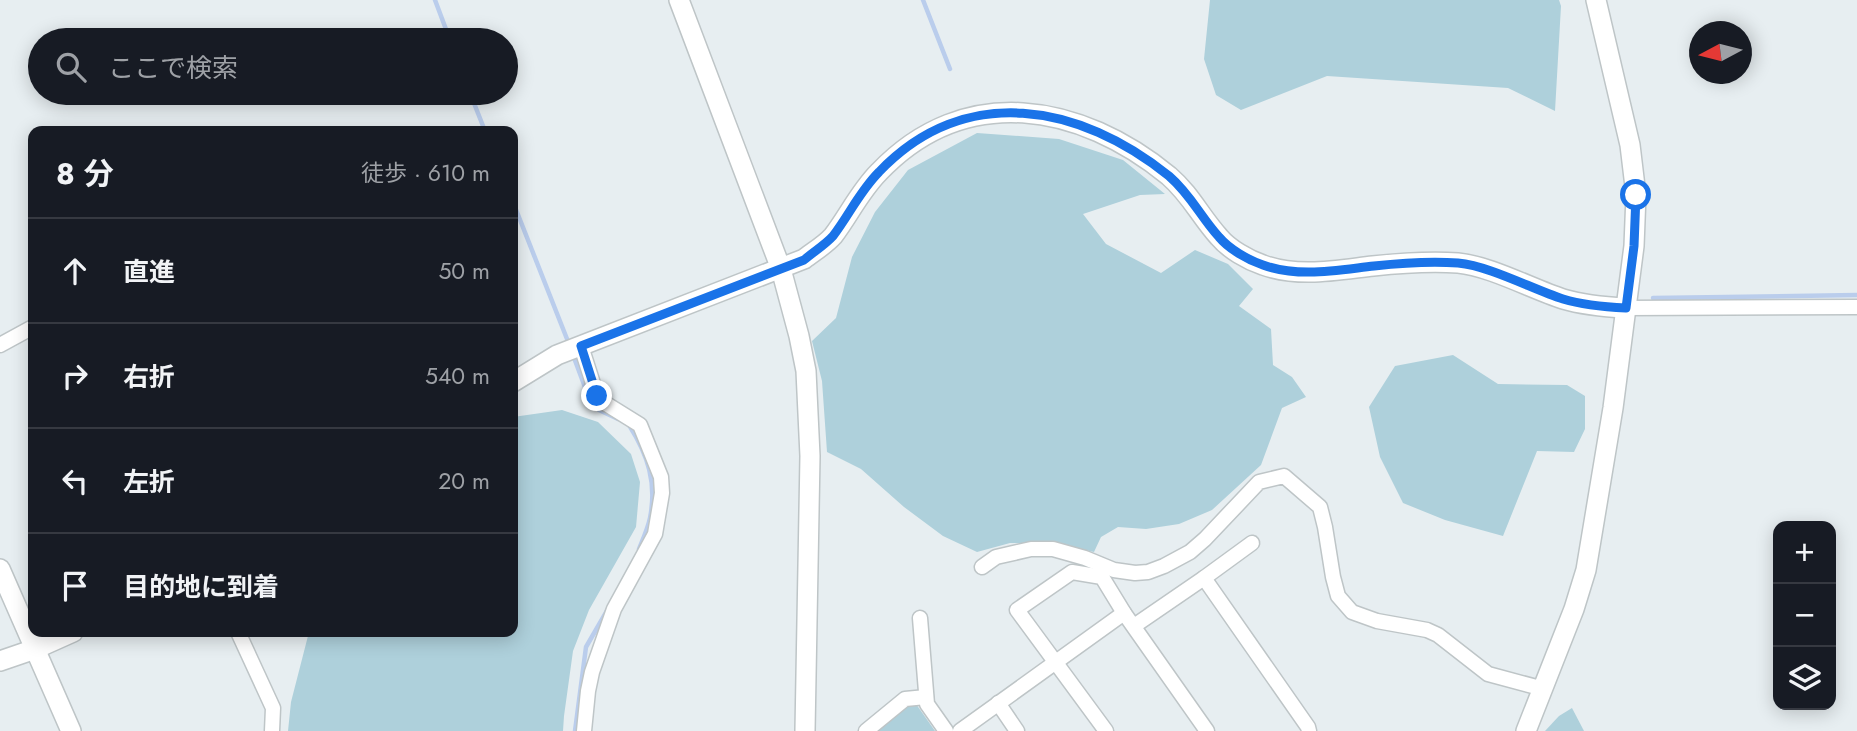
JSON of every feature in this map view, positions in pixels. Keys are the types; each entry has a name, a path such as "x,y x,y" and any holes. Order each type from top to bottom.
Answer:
{"street":[{"path":"679,0 781,270 806,371 810,456 804,731"},
{"path":"1526,731 1574,609 1586,570 1613,408 1634,246 1636,195 1630,145 1596,0"},
{"path":"518,379 574,349 804,260 831,238 878,172 913,141 942,126 977,116 1001,113 1049,116 1080,124 1146,158 1183,188 1220,239 1264,266 1323,272 1377,266 1461,264 1488,271 1565,300 1603,307 1857,307"},
{"path":"0,345 28,330"},
{"path":"574,349 597,396 640,425 662,477 662,493 654,534 614,609 592,672 587,691 584,731"},
{"path":"982,567 996,557 1031,549 1052,549 1114,570 1148,572 1190,552 1259,482 1284,476 1320,507 1338,596 1352,612 1377,621 1427,629 1488,674 1544,689"},
{"path":"1134,626 1252,543"},
{"path":"0,569 28,633"},
{"path":"1106,731 1017,610 1072,572 1102,577 1124,613 1207,731"},
{"path":"1204,578 1310,731"},
{"path":"960,731 1124,613"},
{"path":"920,618 927,704 946,731"},
{"path":"30,637 71,731"},
{"path":"0,661 62,637"},
{"path":"240,637 273,708 272,731"},
{"path":"866,731 905,699 926,697"},
{"path":"998,704 1017,731"}],"shaded area":[{"path":"1210,0 1559,0 1561,6 1555,111 1508,88 1327,76 1241,110 1216,95 1204,59"},
{"path":"977,133 1059,139 1123,160 1165,194 1140,195 1083,214 1106,244 1161,273 1195,250 1228,264 1253,289 1239,306 1271,329 1273,365 1292,377 1306,397 1282,408 1261,465 1212,510 1179,524 1146,529 1118,527 1101,537 1094,552 1053,543 1010,543 977,552 943,536 904,507 861,469 827,452 822,381 812,341 836,318 852,257 875,212 908,170"},
{"path":"1453,355 1498,384 1567,385 1585,396 1585,429 1574,452 1537,451 1503,536 1445,520 1403,503 1380,457 1369,407 1395,366"},
{"path":"562,410 598,422 631,454 640,482 636,527 589,610 573,651 563,731 288,731 291,702 308,637 518,637 518,416"},
{"path":"905,704 916,704 935,731 872,731"},
{"path":"1572,708 1584,731 1545,731 1559,716"}],"waterway":[{"path":"435,0 446,28"},
{"path":"923,0 950,69"},
{"path":"475,105 483,126"},
{"path":"518,215 569,344"},
{"path":"1653,298 1857,295"},
{"path":"573,355 589,398 599,410 618,419"},
{"path":"629,425 646,458 652,493 650,518 639,549"},
{"path":"575,731 586,647 608,609"}],"route":[{"path":"597,396 581,346 804,260 831,238 878,172 913,141 942,126 977,116 1023,113 1049,116 1080,124 1115,140 1146,158 1183,188 1220,239 1264,266 1294,271 1323,272 1377,266 1461,264 1488,271 1565,300 1626,308 1634,246 1636,195"}]}
